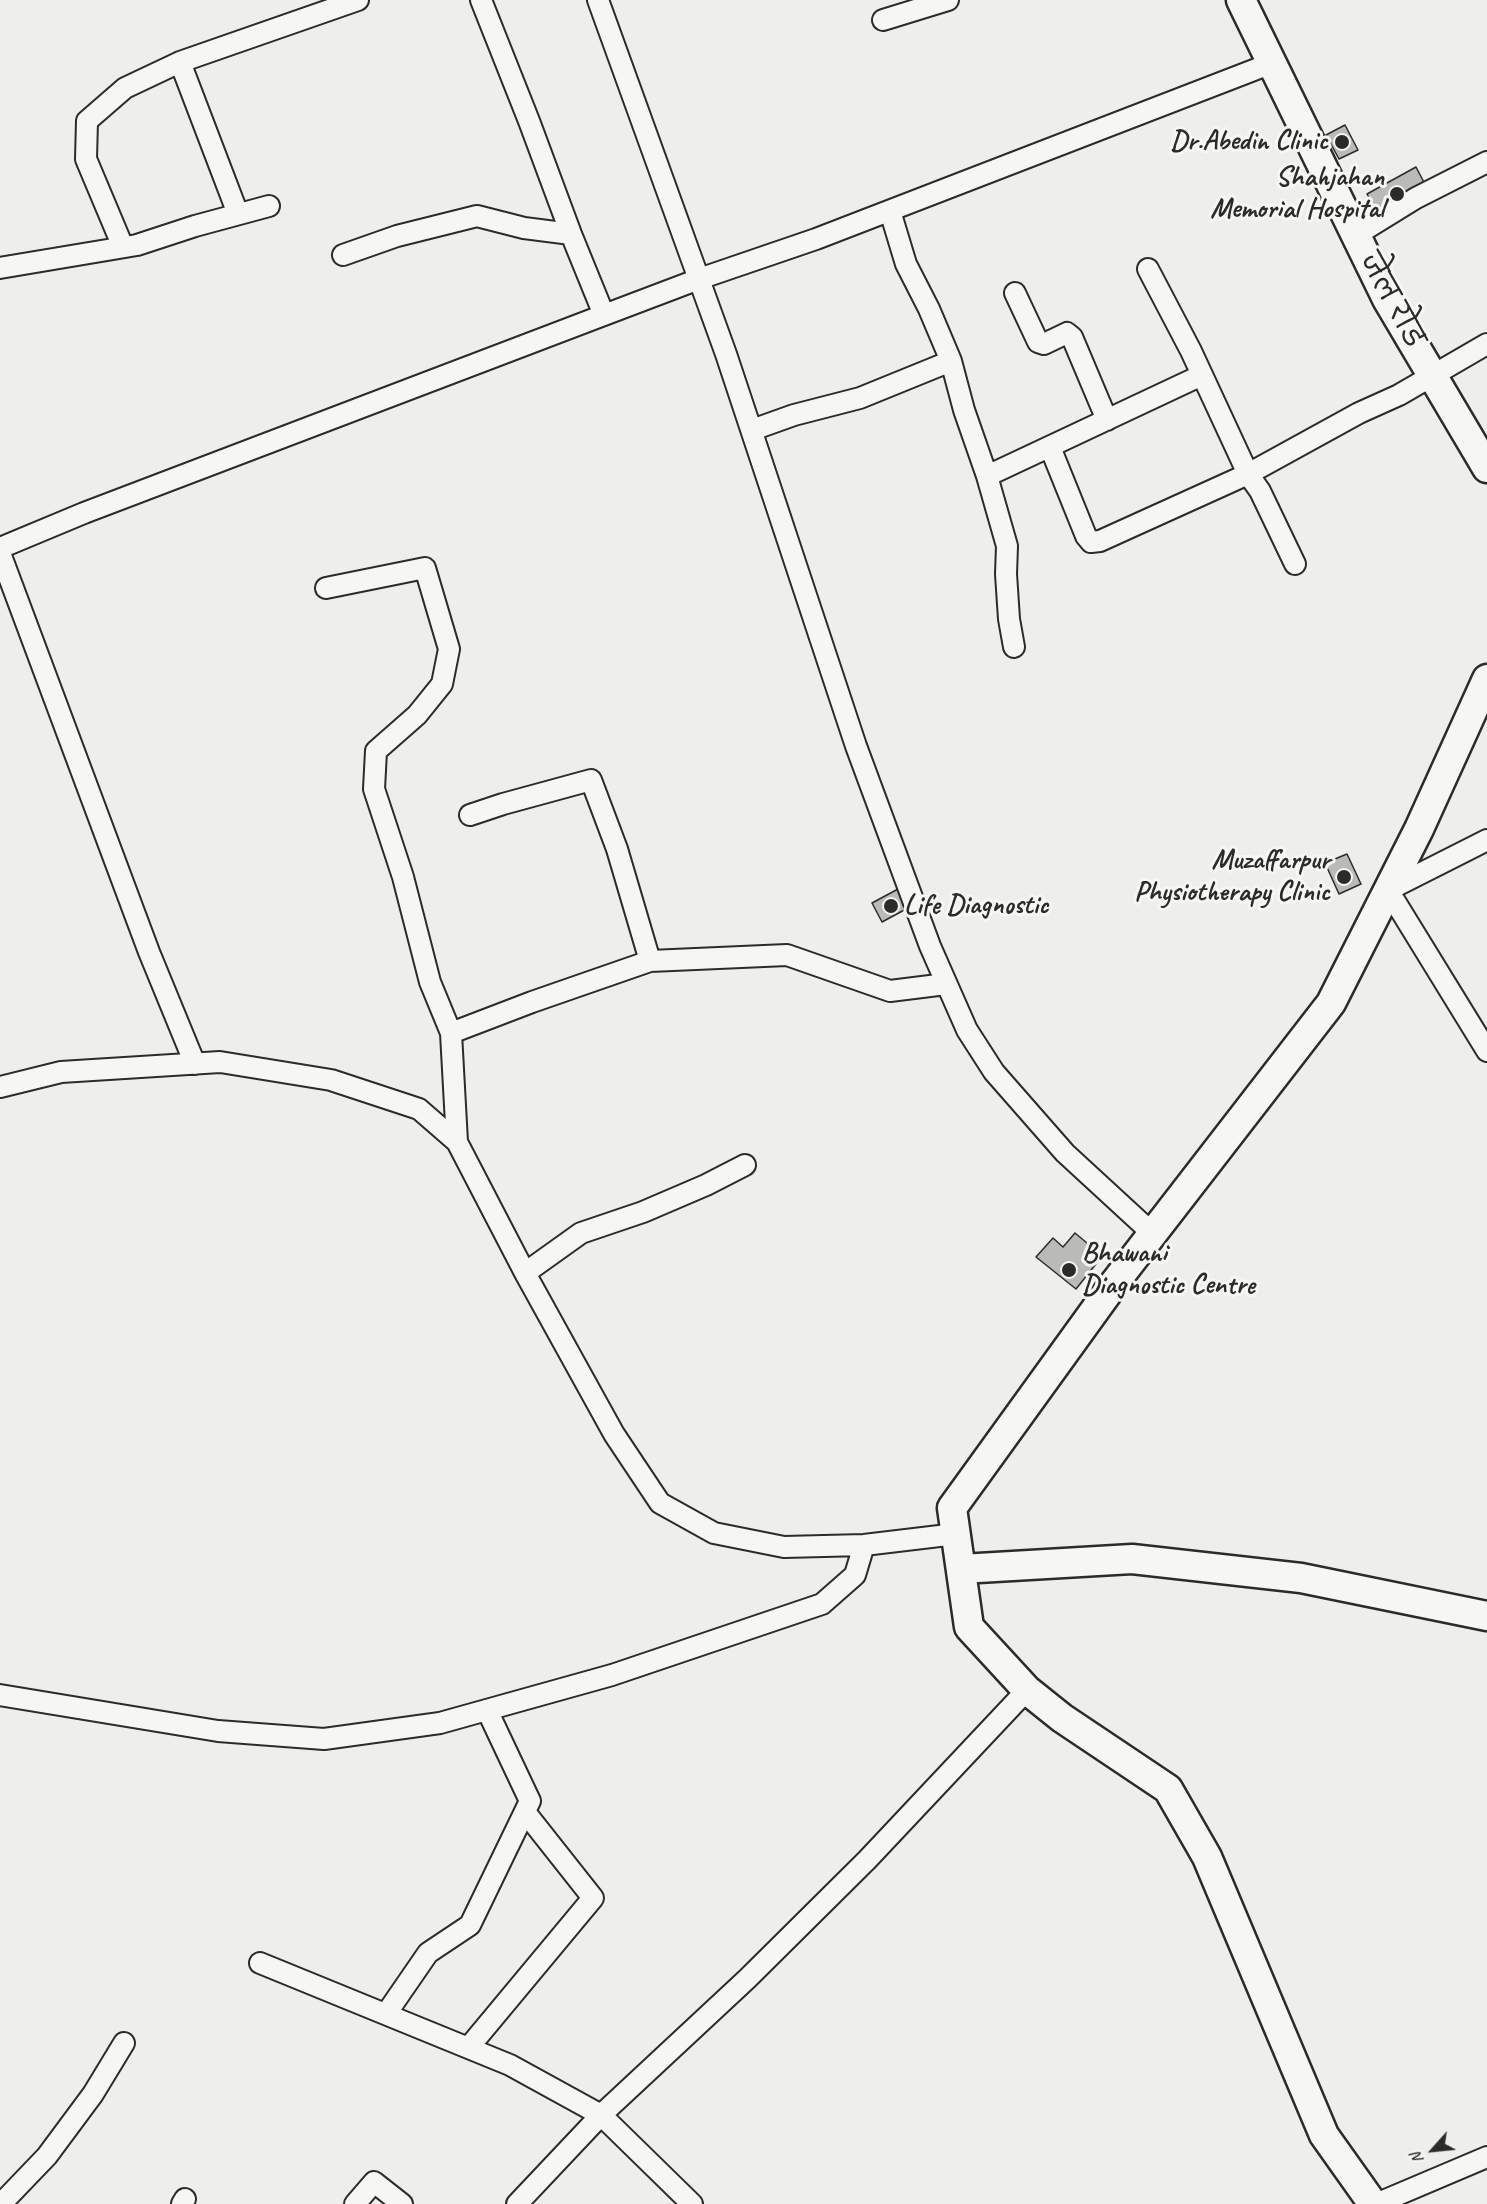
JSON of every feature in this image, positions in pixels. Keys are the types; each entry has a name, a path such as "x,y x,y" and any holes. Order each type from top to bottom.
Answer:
{"main road":[{"name":"जेल रोड","path":"1240,0 1387,298 1487,468"},
{"path":"1374,2204 1324,2135 1207,1857 1168,1789 1062,1718 1027,1690 969,1627 952,1508 1153,1234 1331,1003 1419,829 1487,679"},
{"path":"961,1569 1132,1559 1301,1578 1487,1616"}],"street":[{"path":"123,247 86,159 87,121 125,88 180,62 358,0"},
{"path":"481,0 604,315"},
{"path":"598,0 752,430 856,746 946,984 967,1030 994,1072 1065,1153 1153,1234"},
{"path":"883,20 948,0"},
{"path":"180,62 238,214"},
{"path":"0,548 84,513 699,279 816,239 1272,63"},
{"path":"1356,235 1416,198 1487,162"},
{"path":"0,268 137,245 268,206"},
{"path":"890,210 906,264 929,309 951,361 1007,546 1005,574 1014,647"},
{"path":"343,255 396,236 477,216 524,228 571,234"},
{"path":"1148,268 1202,375 1248,474 1260,491 1295,564"},
{"path":"1015,293 1038,342 1044,344 1067,333 1072,338 1107,420"},
{"path":"1050,447 1086,536 1090,542 1100,541 1248,474 1311,438 1433,376 1487,344"},
{"path":"752,430 794,415 860,398 951,361"},
{"path":"987,476 1202,375"},
{"path":"0,553 149,952 195,1064"},
{"path":"326,588 425,568 449,649 442,684 417,715 376,751 374,789 403,877 430,982 451,1033 457,1142"},
{"path":"470,815 591,780 617,849 650,961"},
{"path":"1487,840 1388,890 1487,1051"},
{"path":"451,1033 650,961 787,955 890,991 946,984"},
{"path":"0,1087 61,1072 220,1062 331,1080 419,1109 457,1142 525,1273 614,1434 660,1503 714,1533 784,1547 864,1545 956,1534"},
{"path":"525,1273 581,1233 643,1212 745,1166"},
{"path":"0,1695 218,1731 324,1739 440,1723 612,1675 822,1604 855,1575 864,1545"},
{"path":"517,2204 601,2115 747,1979 867,1860 1027,1690"},
{"path":"386,2014 428,1953 470,1925 530,1801 487,1710"},
{"path":"469,2047 593,1898 525,1812"},
{"path":"260,1963 469,2047 510,2066 601,2115 692,2204"},
{"path":"1,2204 47,2156 93,2094 124,2043"},
{"path":"1374,2204 1487,2157"},
{"path":"355,2204 374,2182 402,2204"}],"building":[{"path":"1345,125 1358,150 1339,159 1326,135"},
{"path":"1416,167 1427,188 1379,215 1367,194"},
{"path":"1347,854 1361,884 1339,894 1325,863"},
{"path":"898,889 908,908 882,922 872,903"},
{"path":"1075,1233 1093,1248 1086,1257 1096,1264 1076,1289 1036,1257 1053,1238 1063,1247"}],"place":[{"name":"Dr.Abedin Clinic","path":"1342,142"},
{"name":"Shahjahan Memorial Hospital","path":"1397,194"},
{"name":"Muzaffarpur Physiotherapy Clinic","path":"1344,877"},
{"name":"Life Diagnostic","path":"891,906"},
{"name":"Bhawani Diagnostic Centre","path":"1069,1270"}]}
